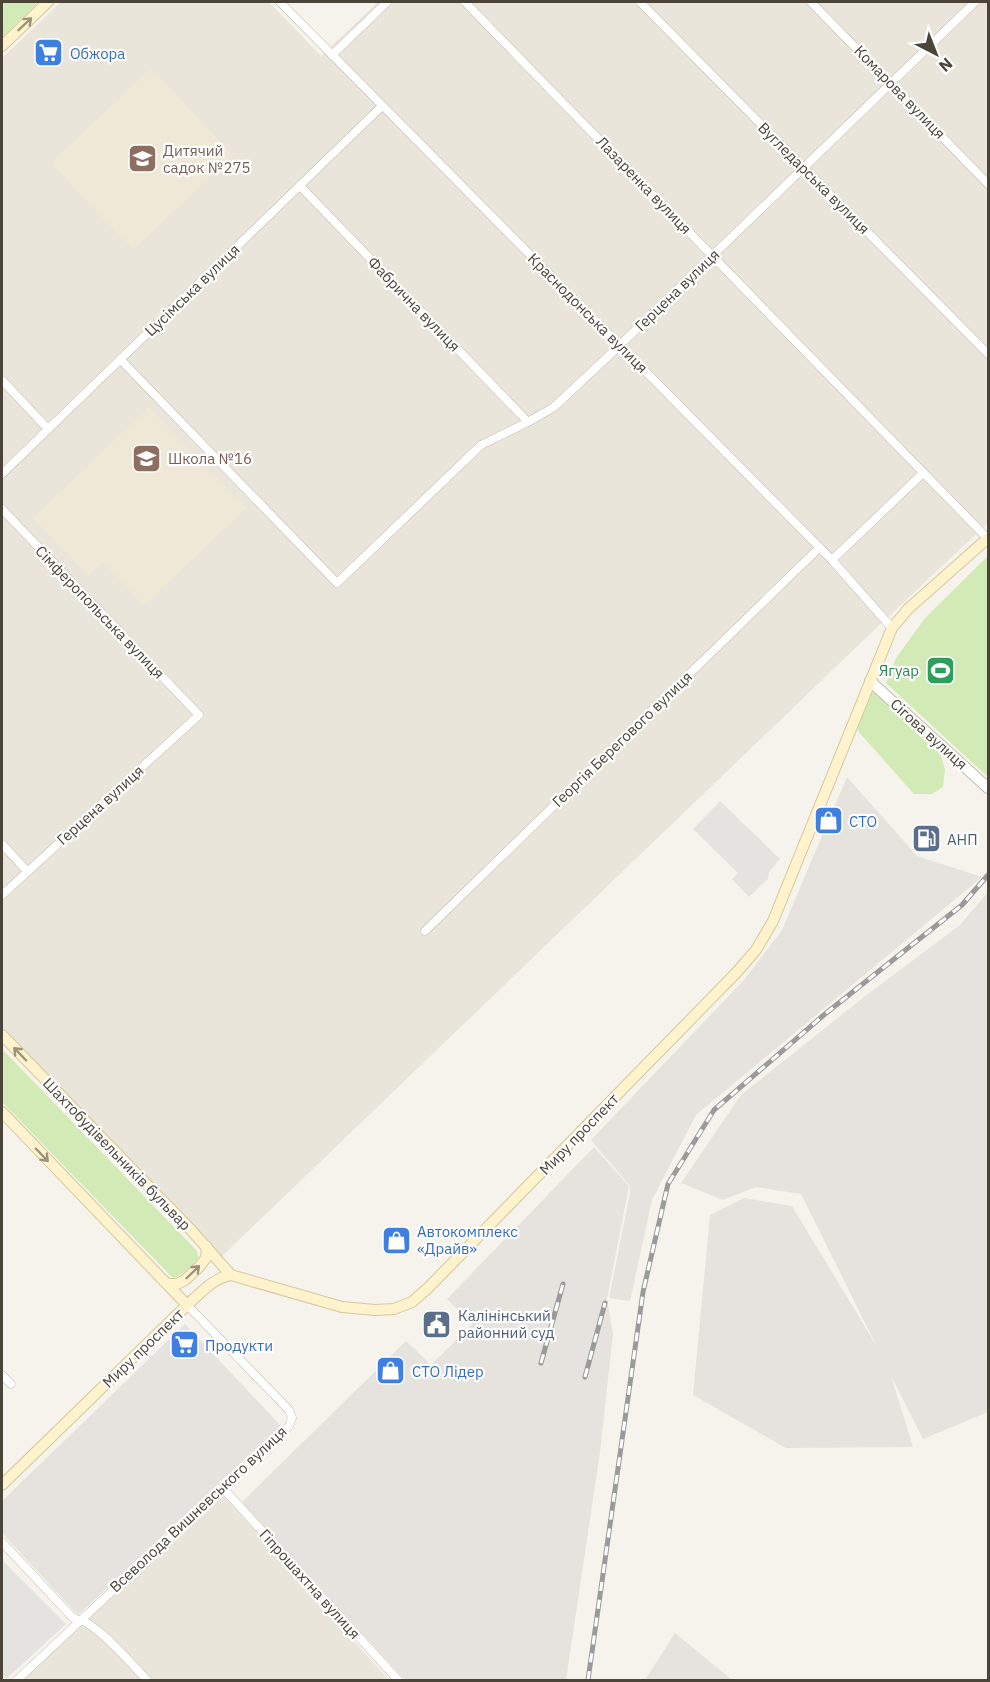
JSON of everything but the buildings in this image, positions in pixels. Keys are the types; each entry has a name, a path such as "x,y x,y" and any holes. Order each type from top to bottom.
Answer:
{"main road":[{"path":"2,46 48,2"},
{"name":"Миру проспект","path":"2,1485 188,1305 221,1277 231,1275 342,1306 375,1310 394,1310 412,1302 428,1288 756,951 773,921 892,628 908,609 988,539"},
{"name":"Шахтобудівельників бульвар","path":"2,1035 207,1247 231,1275"},
{"path":"2,1112 188,1305"},
{"path":"167,1284 177,1284 185,1280 206,1258 207,1247"}],"street":[{"name":"Краснодонська вулиця","path":"280,2 832,560 892,628"},
{"path":"332,55 387,2"},
{"name":"Лазаренка вулиця","path":"465,2 988,539"},
{"name":"Вугледарська вулиця","path":"640,2 988,354"},
{"name":"Комарова вулиця","path":"811,2 988,184"},
{"name":"Герцена вулиця","path":"120,359 337,583 481,445 554,407 975,2"},
{"name":"Цусімська вулиця","path":"2,474 382,106"},
{"name":"Фабрична вулиця","path":"300,186 528,422"},
{"path":"2,380 48,429"},
{"path":"832,560 923,473"},
{"name":"Сімферопольська вулиця","path":"2,509 199,715"},
{"name":"Георгія Берегового вулиця","path":"425,931 819,548"},
{"name":"Сігова вулиця","path":"870,681 988,788"},
{"name":"Герцена вулиця","path":"2,895 199,715"},
{"path":"2,844 27,871"},
{"name":"Всеволода Вишневського вулиця","path":"17,1680 289,1426 291,1418 289,1410 188,1305"},
{"path":"2,1375 10,1384"},
{"name":"Гіпрошахтна вулиця","path":"222,1487 398,1680"},
{"path":"2,1542 72,1617 77,1620 81,1619 96,1628 147,1680"}],"shaded area":[{"path":"61,2 269,2 321,56 378,2 988,2 988,523 218,1260 2,1031 2,58"},
{"name":"Дитячий садок №275","path":"151,68 233,155 133,250 51,163"},
{"name":"Школа №16","path":"149,407 246,508 144,606 103,562 88,576 33,518"},
{"path":"847,777 917,856 982,877 696,1115 652,1200 630,1301 609,1298 630,1186 591,1140 744,980 782,930"},
{"path":"720,801 780,859 769,872 768,879 749,897 732,879 738,873 693,829"},
{"path":"988,892 988,1412 923,1439 891,1376 913,1447 786,1448 693,1395 710,1215 744,1198 792,1206 876,1345 801,1194 756,1187 723,1200 681,1183 741,1095 864,997 960,925"},
{"path":"594,1147 629,1186 607,1299 613,1334 600,1452 566,1680 405,1680 242,1502 406,1341 431,1365 472,1324 447,1299"},
{"path":"185,1324 281,1426 78,1615 2,1533 2,1501"},
{"path":"222,1494 389,1680 23,1680 93,1615"},
{"path":"2,1560 66,1624 6,1679 2,1675"},
{"path":"675,1633 732,1680 645,1680"}],"green space":[{"path":"2,2 39,2 2,37"},
{"name":"Ягуар","path":"988,556 988,777 886,683 896,658 926,617"},
{"path":"881,691 937,741 945,770 943,787 932,794 914,794 858,731 858,718 870,693"},
{"path":"2,1049 197,1251 197,1260 188,1269 174,1278 170,1275 2,1102"}],"railway":[{"path":"588,1680 643,1292 668,1184 714,1110 825,1014 962,905 988,875"},
{"path":"541,1363 563,1284"},
{"path":"585,1377 605,1303"}],"place":[{"name":"Обжора","path":"49,53"},
{"name":"Дитячий садок №275","path":"142,159"},
{"name":"Школа №16","path":"147,458"},
{"name":"Ягуар","path":"940,670"},
{"name":"СТО","path":"828,821"},
{"name":"АНП","path":"926,839"},
{"name":"Автокомплекс «Драйв»","path":"396,1240"},
{"name":"Калінінський районний суд","path":"437,1324"},
{"name":"Продукти","path":"184,1345"},
{"name":"СТО Лідер","path":"391,1371"}]}
